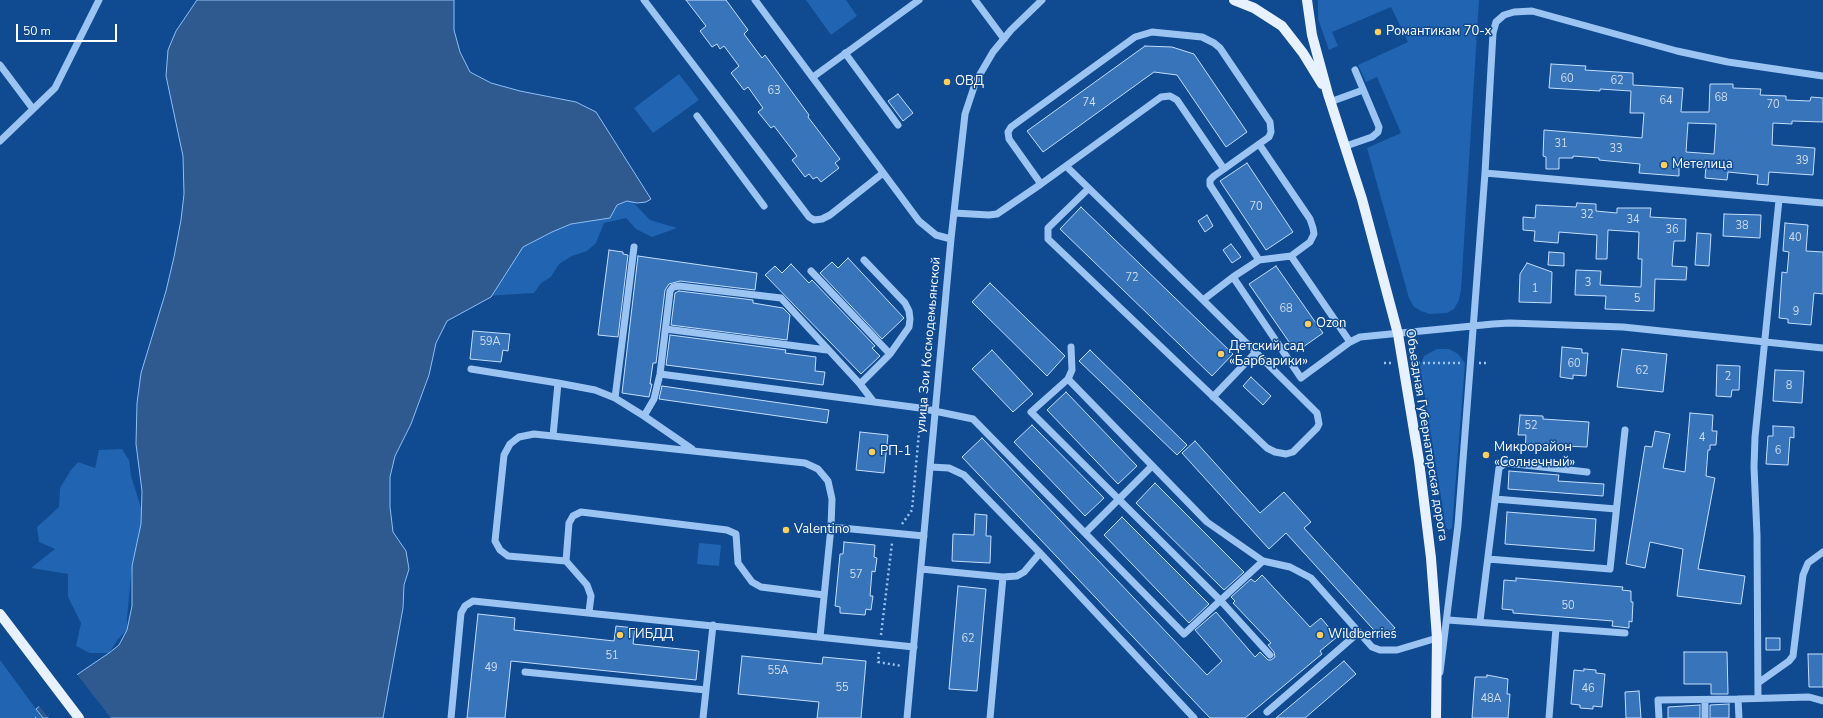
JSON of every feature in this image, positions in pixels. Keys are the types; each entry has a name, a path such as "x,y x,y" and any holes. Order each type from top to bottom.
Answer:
{"main road":[{"path":"1234,0 1265,14 1282,26 1304,53 1329,98"},
{"path":"1307,0 1311,29 1329,98"},
{"name":"Объездная Губернаторская дорога","path":"1329,98 1346,146 1362,199 1398,334 1426,508 1437,638 1436,718"},
{"path":"0,614 79,718"}],"street":[{"path":"0,141 55,88 99,0"},
{"path":"644,0 809,217 814,220 822,219 830,215 883,173"},
{"path":"755,0 919,221 936,235 951,239"},
{"path":"813,77 919,0"},
{"path":"975,0 1004,39"},
{"name":"улица Зои Космодемьянской","path":"907,718 951,239 963,127 970,97 983,67 1004,39 1042,0"},
{"path":"1437,700 1454,565 1471,363 1493,33 1496,22 1504,15 1514,12 1532,11 1699,56 1728,62 1823,76"},
{"path":"1041,184 1009,139 1008,132 1011,127 1135,36 1152,32 1202,37 1220,48 1270,122 1272,132 1269,137 1210,180 1210,185 1259,260"},
{"path":"845,53 898,125"},
{"path":"0,65 33,109"},
{"path":"1346,146 1372,137 1378,132 1379,126 1355,70"},
{"path":"1329,98 1363,90"},
{"path":"954,213 997,214 1161,98 1170,96 1177,100 1224,169"},
{"path":"697,116 764,206"},
{"path":"1203,300 1259,260 1291,256 1310,242 1314,234 1310,219 1259,144"},
{"path":"1066,166 1317,413 1319,424 1317,428 1299,448 1286,454 1275,452 1267,448 1048,239 1048,228 1088,189"},
{"path":"1484,173 1823,203"},
{"path":"1758,698 1757,529 1754,467 1755,437 1763,342 1779,200"},
{"path":"615,398 634,247"},
{"path":"1291,256 1350,342"},
{"path":"860,384 890,354 908,326 909,311 905,303 864,260"},
{"path":"811,271 890,354"},
{"path":"1234,277 1300,378"},
{"path":"644,416 654,399 660,374 670,291 673,287 679,286 781,298 827,350 860,384 873,401"},
{"path":"1290,386 1350,342 1372,335 1398,334 1510,323 1608,326 1823,348"},
{"path":"666,329 827,350"},
{"path":"1071,347 1072,370 1068,379 1031,412 1221,601 1270,655"},
{"path":"1214,396 1256,352"},
{"path":"471,369 595,390 615,398 693,450"},
{"path":"660,374 873,401 935,410 973,419 1184,634 1263,561"},
{"path":"1068,379 1207,522 1263,561 1290,567 1311,578 1372,647 1380,650 1407,648 1437,638"},
{"path":"553,436 558,383"},
{"path":"1488,559 1610,569 1625,430"},
{"path":"589,612 591,596 587,585 566,562 508,556 500,550 495,541 504,455 510,444 519,437 534,434 693,450 805,463 818,469 828,481 831,491 830,527 820,637"},
{"path":"1480,621 1499,468 1506,463 1587,472"},
{"path":"1085,533 1152,466"},
{"path":"930,467 949,468 964,475 1040,553 1194,718"},
{"path":"1495,499 1616,509"},
{"path":"566,562 569,523 573,516 581,512 727,530 736,534 738,563 752,582 761,587 824,595"},
{"path":"830,527 924,536"},
{"path":"1758,683 1789,661 1793,656 1803,574 1808,563 1823,552"},
{"path":"921,569 1012,578 1024,572 1040,553"},
{"path":"990,718 1003,577"},
{"path":"451,718 461,613 465,606 473,601 914,647"},
{"path":"1448,620 1480,621 1625,633"},
{"path":"703,718 713,625"},
{"path":"1549,718 1556,628"},
{"path":"1267,712 1359,632"},
{"path":"526,672 706,690"},
{"path":"1659,718 1658,700 1809,697 1823,701"},
{"path":"1738,699 1738,718"},
{"path":"1705,700 1705,718"},
{"path":"1184,709 1184,718"}],"path":[{"path":"1384,364 1489,363"},
{"path":"878,662 902,664 901,672"}],"shaded area":[{"path":"197,0 454,0 454,30 460,52 470,72 491,83 520,91 576,102 596,112 651,199 646,202 637,203 627,201 617,205 610,218 571,224 523,247 491,297 447,321 436,343 429,375 411,424 395,456 390,477 390,507 393,532 406,551 409,569 404,585 403,608 383,718 43,718 36,709 78,674 119,645 127,630 132,606 132,566 141,524 142,491 136,444 137,403 141,373 166,291 174,257 184,194 183,156 166,76 168,50 176,31"},
{"path":"806,0 846,0 857,16 831,35"},
{"path":"1318,0 1479,0 1461,290 1459,300 1454,309 1447,313 1430,314 1421,311 1414,307 1409,298 1367,148 1401,133 1377,77 1366,82 1358,65 1408,42 1391,7 1332,32 1338,46 1329,50 1318,19"},
{"path":"679,74 699,100 653,133 634,108"},
{"path":"601,198 632,201 650,220 677,228 652,237 636,229 626,218 604,223 596,243 587,251 572,256 559,264 551,277 541,283 534,293 484,296 507,237"},
{"path":"1437,349 1449,349 1453,351 1458,354 1465,363 1452,528 1449,530 1446,528 1420,366 1424,356"},
{"path":"122,449 129,460 131,476 141,508 141,524 132,566 127,630 118,639 109,653 90,653 76,646 81,623 68,597 68,574 31,568 55,549 39,542 37,527 59,507 60,488 71,470 78,462 95,468 99,450"},
{"path":"699,543 721,545 719,566 697,564"},
{"path":"0,660 36,709 43,718 0,718"}],"pier":[{"path":"76,673 111,718 49,718 38,705"}],"building":[{"path":"686,0 726,0 748,30 744,34 762,58 765,55 809,115 808,117 840,159 835,163 839,168 821,182 817,177 813,179 809,174 805,177 792,160 797,156 774,126 771,128 758,112 763,108 748,87 744,90 731,73 739,66 724,46 720,49 717,44 712,47 700,31 706,26"},
{"path":"1145,46 1172,47 1194,54 1247,132 1226,147 1177,75 1154,72 1043,152 1027,131"},
{"path":"1551,64 1586,66 1585,70 1633,73 1633,85 1683,88 1681,112 1709,112 1710,84 1733,84 1733,88 1761,89 1760,95 1786,96 1786,100 1810,101 1811,97 1823,98 1823,122 1792,121 1792,124 1773,123 1772,145 1815,148 1813,175 1769,172 1768,185 1757,184 1758,175 1728,172 1727,180 1705,178 1706,166 1679,165 1679,176 1639,173 1640,164 1573,156 1573,158 1559,158 1559,169 1546,169 1546,157 1543,156 1544,130 1642,138 1644,113 1630,113 1631,91 1549,88","holes":["1688,123 1716,124 1714,154 1686,152"]},
{"path":"898,94 913,113 903,121 888,101"},
{"path":"1247,163 1293,232 1266,250 1220,181"},
{"path":"1577,203 1596,204 1596,211 1617,213 1617,208 1651,208 1650,217 1686,219 1685,241 1674,241 1672,266 1687,267 1686,280 1655,279 1654,311 1605,309 1606,296 1575,295 1576,270 1601,271 1600,285 1641,287 1642,259 1638,259 1639,232 1608,230 1607,259 1596,259 1597,235 1559,232 1558,243 1534,241 1535,231 1523,230 1523,217 1535,218 1536,205 1576,207"},
{"path":"1081,207 1233,354 1212,376 1060,229"},
{"path":"1724,214 1761,215 1760,238 1723,236"},
{"path":"1207,215 1213,226 1205,232 1198,221"},
{"path":"1785,223 1808,225 1806,251 1823,252 1823,294 1814,293 1811,325 1788,323 1788,319 1779,318 1782,272 1787,273 1789,252 1783,251"},
{"path":"1697,233 1711,234 1709,266 1695,265"},
{"path":"1231,244 1241,257 1232,263 1223,250"},
{"path":"609,250 623,252 623,254 628,255 618,337 598,335"},
{"path":"1549,252 1564,253 1564,266 1548,265"},
{"path":"638,256 757,273 755,290 680,281 669,284 665,290 656,363 653,363 650,384 652,384 649,397 622,393"},
{"path":"848,258 904,318 882,339 820,273 832,262 838,268"},
{"path":"1527,263 1552,272 1551,303 1519,302 1520,274"},
{"path":"791,264 809,283 812,280 875,346 872,348 880,356 861,374 765,275 775,266 782,273"},
{"path":"1276,266 1323,333 1296,352 1249,284"},
{"path":"990,283 1065,356 1047,376 972,302"},
{"path":"679,291 753,300 753,303 783,308 790,315 787,340 671,325 675,293"},
{"path":"473,331 510,334 508,351 503,350 501,362 470,359"},
{"path":"670,335 786,350 785,353 816,357 815,371 825,372 823,385 666,365"},
{"path":"1562,347 1582,349 1582,353 1588,353 1586,376 1573,375 1573,379 1560,377"},
{"path":"1622,349 1667,354 1663,392 1617,387"},
{"path":"992,350 1033,394 1013,412 972,369"},
{"path":"1090,350 1187,445 1177,455 1079,361"},
{"path":"1717,365 1740,366 1739,390 1732,390 1731,397 1716,396"},
{"path":"1775,370 1804,371 1802,403 1773,401"},
{"path":"1251,377 1271,396 1263,405 1243,386"},
{"path":"662,386 829,410 827,423 659,399"},
{"path":"1066,392 1137,466 1118,484 1047,410"},
{"path":"1690,413 1713,415 1712,431 1717,431 1716,445 1710,445 1710,450 1708,450 1706,476 1715,478 1698,569 1745,576 1741,604 1677,596 1683,549 1650,542 1645,568 1626,564 1645,446 1652,447 1655,431 1670,434 1663,468 1685,472"},
{"path":"1520,415 1543,416 1543,419 1589,422 1587,447 1541,445 1541,451 1525,450 1526,435 1518,435"},
{"path":"1032,425 1104,498 1085,516 1014,442"},
{"path":"1773,426 1794,427 1794,438 1790,437 1788,465 1766,464 1768,436 1773,436"},
{"name":"РП-1","path":"860,432 888,435 884,473 856,470"},
{"path":"982,438 1207,675 1222,661 1195,630 1216,612 1255,657 1260,652 1268,660 1275,657 1274,652 1268,645 1271,643 1233,603 1235,601 1231,597 1251,579 1255,582 1262,575 1310,627 1321,618 1337,637 1320,651 1322,654 1245,718 1210,718 962,457"},
{"path":"1195,441 1260,513 1284,492 1311,522 1304,528 1395,628 1382,639 1286,533 1269,549 1182,453"},
{"path":"1509,471 1559,475 1558,481 1604,484 1603,496 1508,489"},
{"path":"1155,483 1244,572 1224,590 1136,503"},
{"path":"1507,512 1596,519 1594,551 1505,544"},
{"path":"975,514 987,515 986,536 991,536 990,563 952,561 953,534 974,535"},
{"path":"1122,517 1209,604 1189,623 1104,535"},
{"path":"844,542 875,545 874,557 877,558 875,572 872,571 870,596 873,596 871,610 866,609 865,615 840,613 840,607 835,606 840,554 843,554"},
{"path":"1516,578 1623,587 1622,590 1631,591 1631,602 1633,602 1632,622 1629,621 1629,628 1612,626 1613,621 1513,613 1513,610 1502,609 1504,580 1516,581"},
{"path":"958,586 986,589 977,691 949,689"},
{"path":"478,614 515,618 514,630 614,641 616,626 635,628 633,644 699,651 696,680 511,661 505,718 467,718"},
{"path":"1766,638 1780,638 1780,650 1766,650"},
{"path":"1684,652 1727,652 1728,694 1711,694 1711,684 1684,684"},
{"path":"1808,654 1823,654 1823,687 1809,687"},
{"path":"742,656 822,664 823,657 866,661 861,718 817,718 819,702 738,694"},
{"path":"1344,661 1356,674 1305,718 1276,718"},
{"path":"1584,669 1596,670 1596,673 1605,674 1602,707 1593,706 1593,709 1580,708 1580,705 1571,704 1574,670 1584,671"},
{"path":"1487,675 1508,679 1507,694 1510,694 1508,718 1472,718 1475,677 1487,677"},
{"path":"1639,691 1641,718 1626,718 1625,692"},
{"path":"1729,704 1729,718 1710,718 1710,705"},
{"path":"1700,705 1700,718 1668,718 1668,707"}],"place":[{"name":"Романтикам 70-х","path":"1378,32"},
{"name":"ОВД","path":"947,82"},
{"name":"Метелица","path":"1664,165"},
{"name":"Ozon","path":"1308,324"},
{"name":"Детский сад «Барбарики»","path":"1221,354"},
{"name":"РП-1","path":"872,452"},
{"name":"Микрорайон «Солнечный»","path":"1486,455"},
{"name":"Valentino","path":"786,530"},
{"name":"ГИБДД","path":"620,635"},
{"name":"Wildberries","path":"1320,635"}]}
